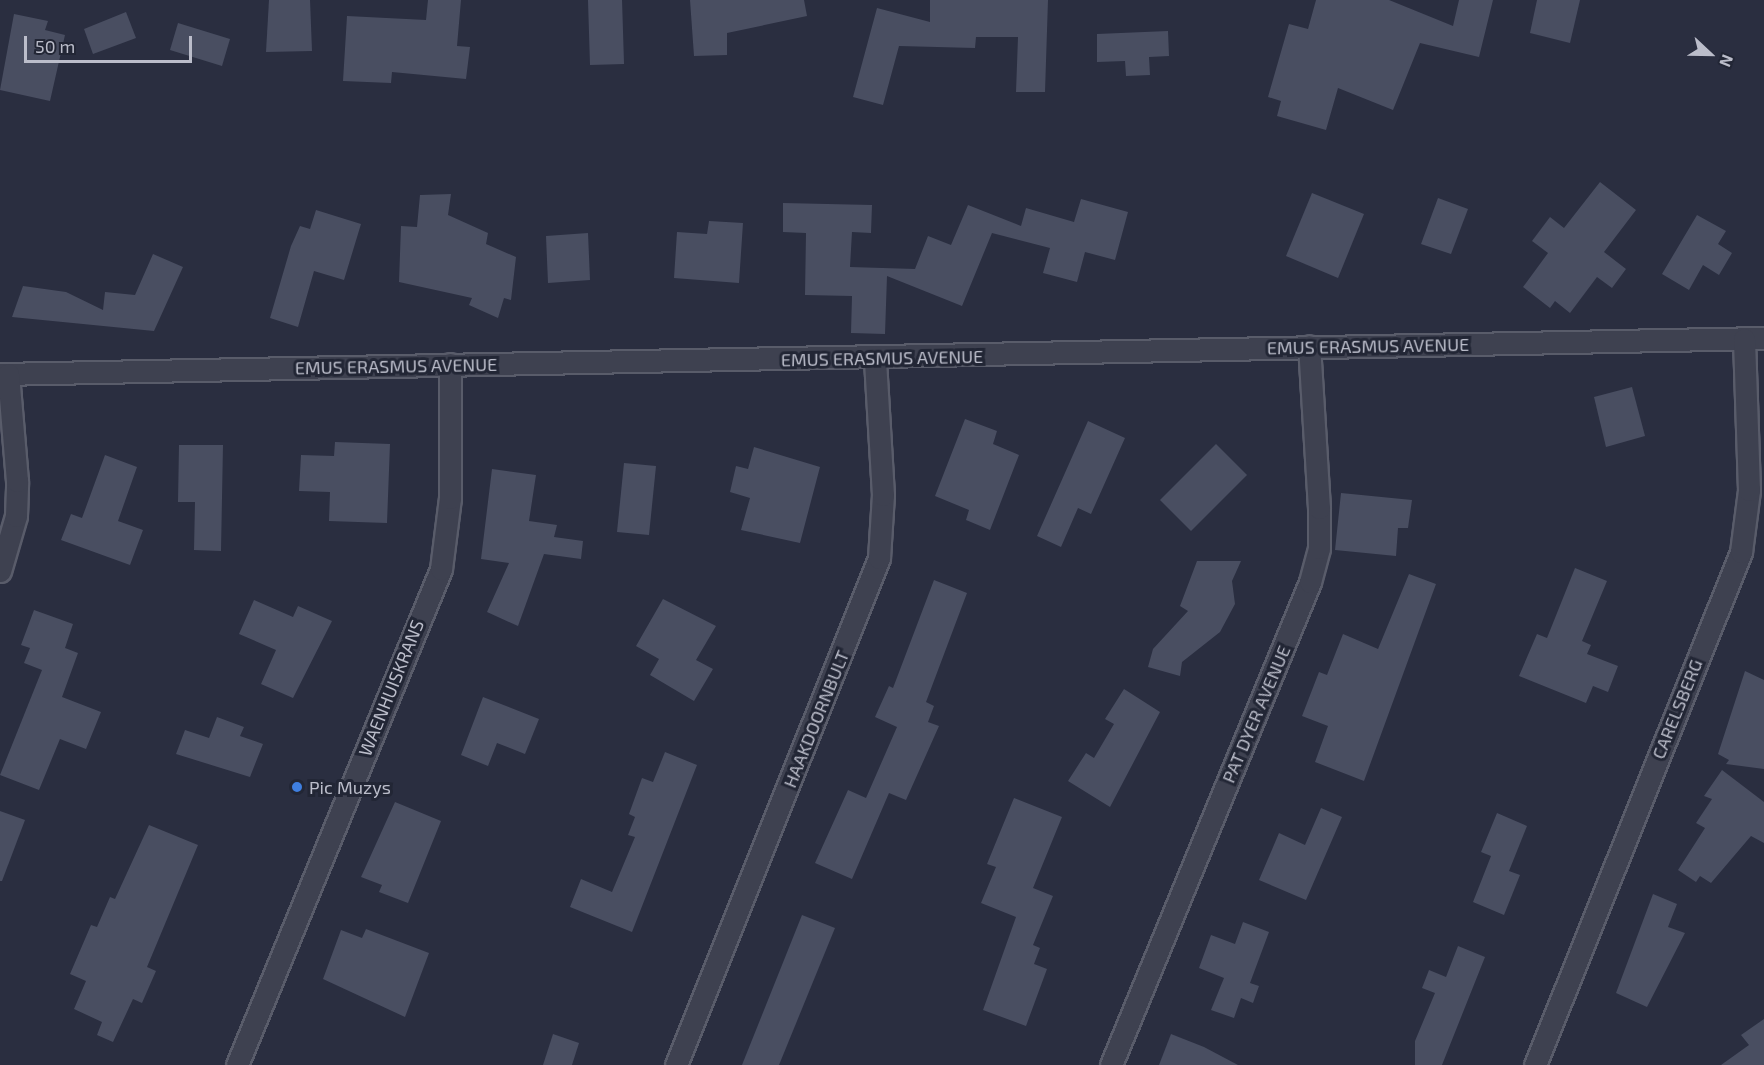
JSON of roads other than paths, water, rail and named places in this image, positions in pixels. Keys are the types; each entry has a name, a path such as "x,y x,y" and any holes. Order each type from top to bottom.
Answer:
{"street":[{"name":"EMUS ERASMUS AVENUE","path":"4,374 450,364 875,359 1309,346 1754,338"},
{"name":"CARELSBERG","path":"1535,1065 1741,552 1749,490 1754,338"},
{"name":"PAT DYER AVENUE","path":"1111,1065 1311,582 1319,548 1309,346"},
{"name":"HAAKDOORNBULT","path":"675,1065 879,558 883,495 875,359"},
{"name":"WAENHUISKRANS","path":"237,1065 441,569 450,498 450,364"},
{"path":"0,571 16,516 17,481 4,374"}],"place":[{"name":"Pic Muzys","path":"297,787"}]}
